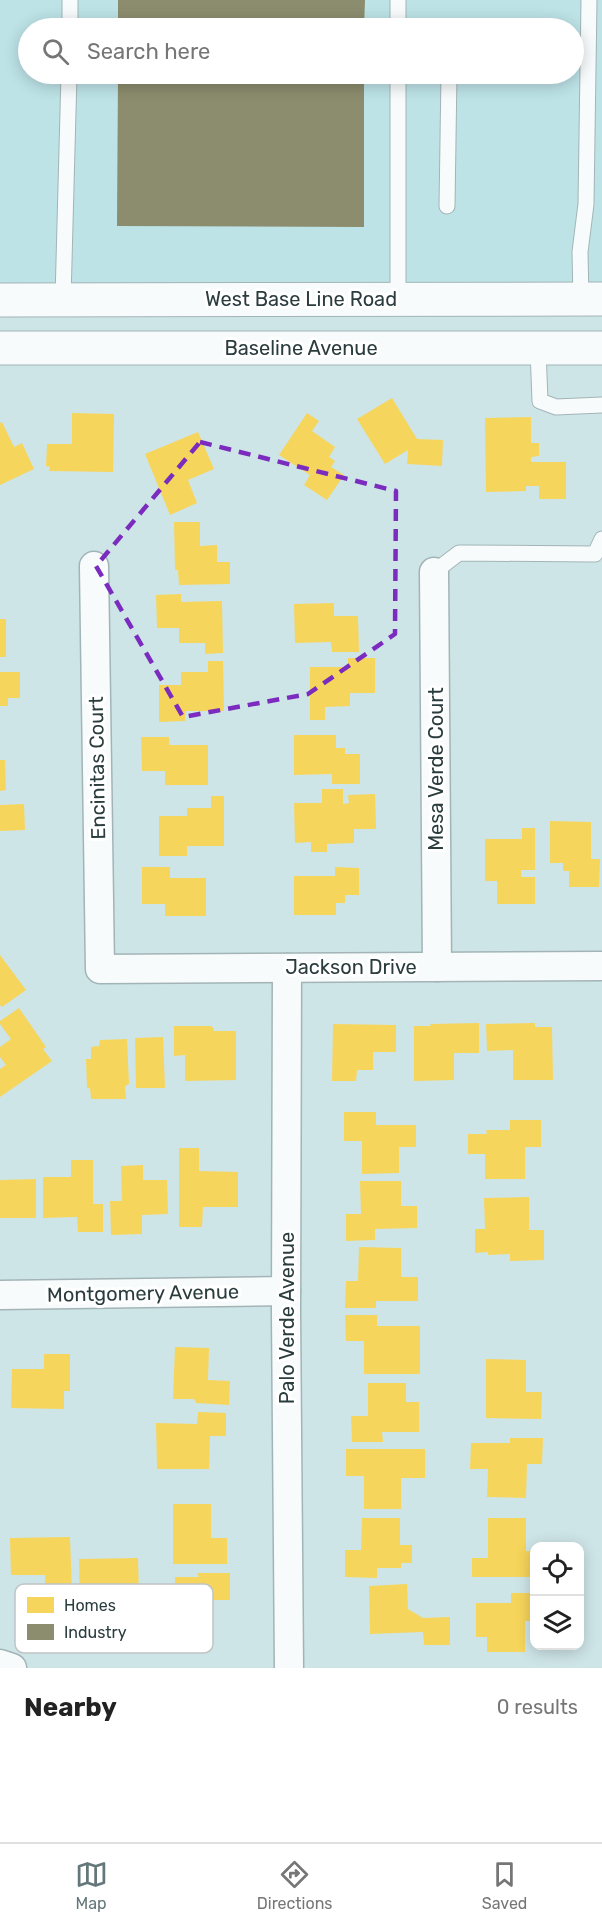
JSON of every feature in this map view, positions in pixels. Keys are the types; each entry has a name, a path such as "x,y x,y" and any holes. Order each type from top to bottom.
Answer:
{"main road":[{"name":"West Base Line Road","path":"0,300 591,298"},
{"name":"Baseline Avenue","path":"0,348 602,348"}],"street":[{"name":"Encinitas Court","path":"94,566 100,969"},
{"name":"Mesa Verde Court","path":"434,572 437,967"},
{"name":"Jackson Drive","path":"100,969 602,966"},
{"name":"Palo Verde Avenue","path":"287,968 286,1290 289,1668"},
{"name":"Montgomery Avenue","path":"0,1295 286,1290"},
{"path":"0,1664 12,1668"}],"lane":[{"path":"70,0 70,18"},
{"path":"398,0 398,18"},
{"path":"589,0 586,204 580,252 591,298"},
{"path":"63,299 69,84"},
{"path":"398,84 398,298"},
{"path":"447,206 449,84"},
{"path":"538,349 540,401 556,407 602,405"},
{"path":"434,572 459,553 595,554 602,539"}],"highlighted area":[{"path":"200,442 396,491 395,634 308,694 183,717 96,566"}],"shaded area":[{"path":"0,0 602,0 602,290 0,292"}],"building: Homes":[{"path":"392,398 417,439 443,440 442,466 407,464 408,450 385,464 357,419"},
{"path":"72,413 114,414 113,472 49,471 50,467 46,466 47,444 72,444"},
{"path":"307,413 319,421 312,431 335,447 329,457 335,461 331,467 344,475 327,500 304,485 310,475 279,455"},
{"path":"531,417 531,443 539,443 539,456 531,457 531,462 566,462 566,499 539,499 539,486 526,486 526,491 486,492 485,418"},
{"path":"2,422 14,447 22,443 34,469 0,485 0,423"},
{"path":"198,432 214,469 188,480 197,503 170,515 145,454"},
{"path":"174,522 200,522 200,546 217,545 217,562 230,562 230,584 179,585 178,570 175,570"},
{"path":"181,594 181,602 222,601 223,653 205,654 205,643 179,643 179,628 157,628 156,595"},
{"path":"334,603 334,616 358,616 359,652 332,652 331,642 295,643 294,604"},
{"path":"0,619 6,619 6,657 0,657"},
{"path":"348,658 375,658 375,693 350,693 350,706 325,707 325,720 310,720 310,667 348,667"},
{"path":"208,661 223,661 224,711 185,711 185,721 159,722 159,685 181,685 181,672 208,672"},
{"path":"0,672 20,672 20,698 8,698 8,706 0,706"},
{"path":"294,735 336,735 336,748 345,748 345,754 360,754 360,784 332,784 332,774 294,775"},
{"path":"141,737 169,737 169,745 208,745 208,785 165,785 165,771 142,771"},
{"path":"0,760 5,760 6,790 0,791"},
{"path":"322,789 343,789 343,804 349,803 348,795 375,794 376,829 354,829 354,843 327,844 327,852 311,852 311,842 295,843 294,803 322,803"},
{"path":"211,796 224,796 224,846 187,846 187,856 159,856 159,816 187,816 187,808 211,808"},
{"path":"24,804 25,830 0,831 0,805"},
{"path":"550,821 591,822 591,859 600,859 599,887 569,887 569,871 563,871 563,863 550,863"},
{"path":"522,828 535,828 535,870 521,870 521,877 535,877 535,904 497,904 497,881 485,881 485,839 522,839"},
{"path":"142,867 170,867 170,878 206,878 206,916 165,916 165,904 142,904"},
{"path":"335,867 359,868 359,895 345,895 345,903 336,903 336,915 294,915 294,876 335,876"},
{"path":"0,955 26,990 2,1007 0,1005"},
{"path":"19,1008 46,1047 43,1049 52,1061 0,1097 0,1069 6,1065 0,1057 0,1047 11,1039 0,1021"},
{"path":"479,1023 479,1053 454,1053 454,1080 414,1081 414,1026"},
{"path":"535,1023 535,1027 552,1027 553,1080 513,1080 513,1050 487,1051 486,1024"},
{"path":"333,1024 396,1025 396,1052 373,1052 373,1070 357,1070 356,1081 332,1081"},
{"path":"174,1026 212,1026 214,1031 236,1031 236,1080 185,1081 185,1055 174,1056"},
{"path":"163,1037 165,1088 136,1088 135,1038"},
{"path":"127,1039 129,1084 125,1086 126,1099 91,1099 90,1088 87,1088 86,1059 91,1059 91,1047 99,1046 100,1040"},
{"path":"344,1112 376,1112 376,1125 416,1125 416,1147 399,1147 399,1173 362,1174 362,1141 344,1141"},
{"path":"510,1120 541,1120 541,1147 525,1147 525,1179 485,1179 485,1154 468,1154 468,1134 487,1134 486,1130 510,1130"},
{"path":"179,1148 199,1148 199,1171 238,1172 238,1207 203,1207 202,1227 179,1227"},
{"path":"71,1160 93,1160 93,1204 103,1204 103,1232 78,1232 77,1217 43,1218 43,1177 71,1177"},
{"path":"143,1165 143,1180 167,1180 168,1214 142,1215 142,1234 111,1235 110,1201 122,1201 121,1166"},
{"path":"36,1179 36,1218 0,1218 0,1180"},
{"path":"360,1181 401,1181 401,1206 417,1206 417,1228 375,1229 375,1240 346,1241 346,1214 361,1214"},
{"path":"529,1197 529,1230 544,1230 544,1260 510,1261 510,1254 475,1253 475,1229 485,1229 484,1198"},
{"path":"359,1247 401,1248 401,1277 418,1277 418,1301 376,1301 376,1308 345,1308 346,1281 358,1281"},
{"path":"345,1315 377,1315 377,1326 420,1326 420,1374 364,1374 364,1341 346,1341"},
{"path":"175,1347 209,1348 208,1380 230,1381 229,1405 196,1403 194,1399 173,1399"},
{"path":"44,1354 70,1354 70,1391 64,1391 64,1409 11,1408 12,1369 44,1369"},
{"path":"486,1359 526,1360 526,1392 542,1392 541,1419 486,1418"},
{"path":"368,1383 406,1383 406,1402 419,1402 419,1432 382,1432 383,1442 352,1442 351,1416 368,1416"},
{"path":"198,1412 226,1413 226,1436 210,1436 209,1469 157,1469 156,1423 197,1424"},
{"path":"510,1438 543,1438 542,1464 527,1464 526,1498 487,1497 488,1469 470,1469 471,1443 510,1443"},
{"path":"346,1449 425,1449 425,1478 401,1478 401,1509 364,1509 364,1476 346,1476"},
{"path":"173,1504 211,1504 211,1538 227,1538 227,1564 173,1564"},
{"path":"362,1518 400,1518 400,1545 412,1545 412,1563 401,1563 401,1568 377,1568 377,1578 345,1577 345,1550 361,1550"},
{"path":"488,1518 526,1518 526,1551 530,1551 530,1577 472,1577 472,1558 488,1558"},
{"path":"70,1537 72,1584 45,1584 45,1575 11,1575 10,1538"},
{"path":"138,1558 139,1584 79,1584 79,1559"},
{"path":"197,1573 230,1573 230,1600 213,1600 213,1584 175,1584 175,1577 199,1577"},
{"path":"407,1584 408,1609 423,1618 450,1617 450,1645 424,1645 423,1632 370,1634 369,1586"},
{"path":"511,1593 530,1593 530,1621 525,1621 525,1652 487,1652 487,1637 476,1637 476,1603 511,1603"}],"building: Industry":[{"path":"118,0 365,0 364,18 118,18"},
{"path":"118,84 364,84 364,227 117,226"}]}
